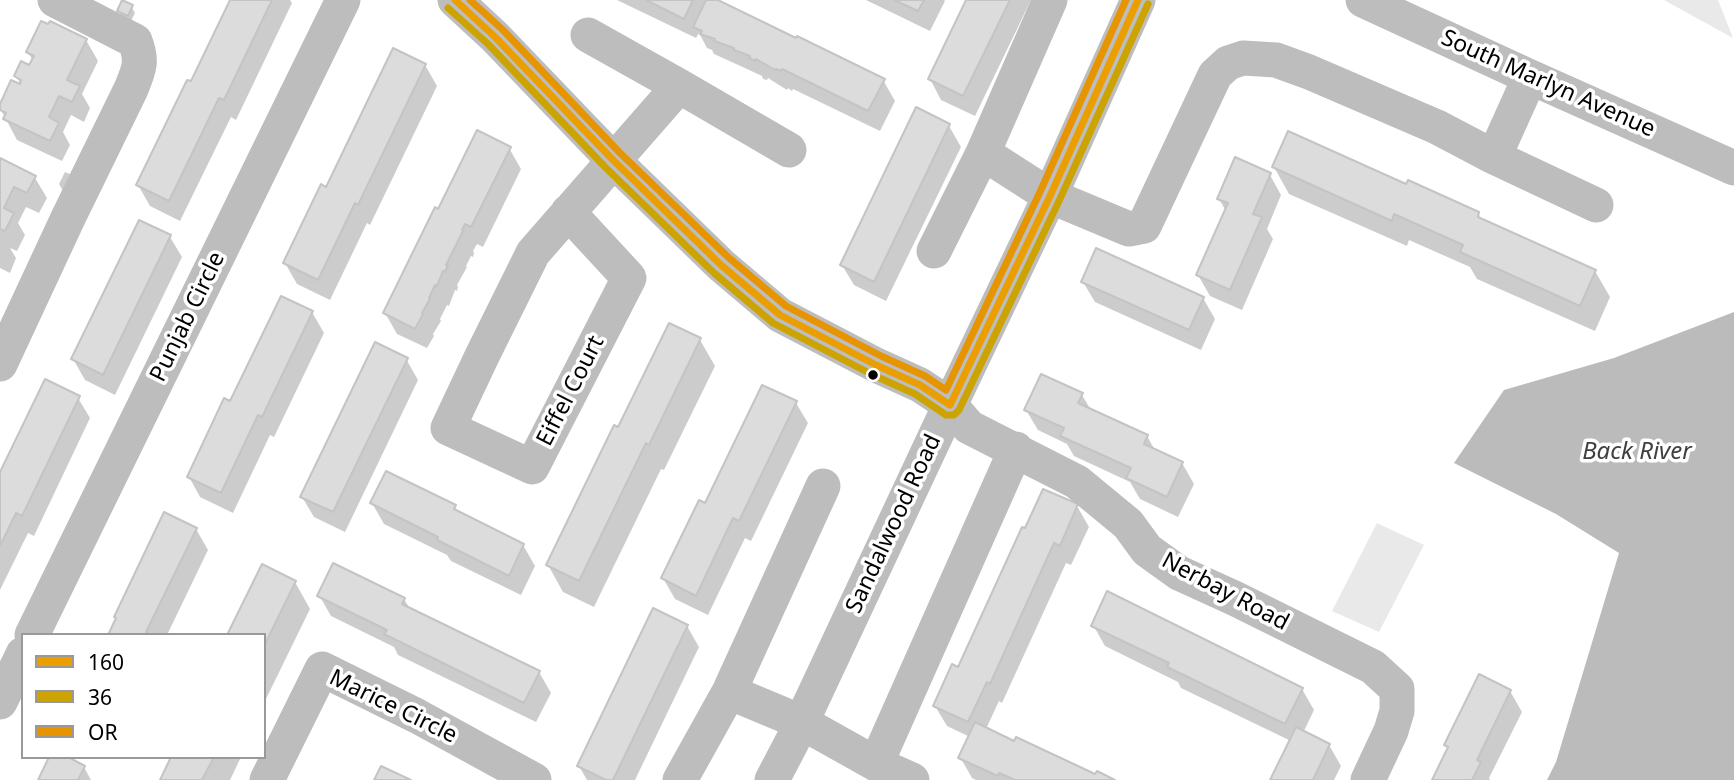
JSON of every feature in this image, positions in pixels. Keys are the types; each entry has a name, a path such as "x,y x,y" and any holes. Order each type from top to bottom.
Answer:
{"street":[{"path":"0,364 131,89 141,56 135,41 55,0"},
{"name":"Punjab Circle","path":"33,633 344,0"},
{"name":"Nerbay Road","path":"455,0 721,265 780,315 920,385 950,405 969,427 1077,481 1128,524 1147,550 1179,573 1373,667 1397,689 1397,711 1391,731 1368,780"},
{"path":"934,251 983,153 1050,0"},
{"name":"Sandalwood Road","path":"772,780 1050,196 1138,0"},
{"name":"South Marlyn Avenue","path":"1363,0 1734,167"},
{"path":"587,35 789,150"},
{"path":"983,153 1050,196 1129,229 1144,226 1215,75 1228,63 1243,58 1276,60 1437,127 1596,205"},
{"path":"1494,157 1530,77"},
{"name":"Eiffel Court","path":"568,212 629,278 532,467 448,428 533,253 568,212 613,160 679,86"},
{"path":"876,764 1016,449"},
{"path":"680,780 729,692 823,486"},
{"path":"0,702 21,658"},
{"name":"Marice Circle","path":"267,780 322,669 534,780"},
{"path":"729,692 801,722 876,764 912,780"}],"shaded area":[{"path":"1664,0 1718,0 1733,38"},
{"path":"1377,523 1424,545 1379,632 1332,611"}],"water":[{"name":"Back River","path":"1734,312 1734,780 1547,780 1556,762 1619,553 1556,514 1454,463 1504,390 1614,358"}],"building":[{"path":"122,0 133,5 128,16 117,11"},
{"path":"230,0 272,0 224,100 219,98 169,201 136,185"},
{"path":"646,0 693,0 684,19"},
{"path":"706,0 718,0 885,79 868,111 782,69 775,70 700,34 702,31 693,27"},
{"path":"894,0 924,0 918,11"},
{"path":"966,0 1010,0 963,96 928,79"},
{"path":"41,21 48,24 50,21 87,39 67,80 80,86 72,102 59,96 49,117 59,123 50,141 3,119 6,113 0,110 11,80 20,84 21,80 14,76 21,61 29,65 34,56 26,52"},
{"path":"393,48 426,64 358,205 355,203 318,280 283,263 321,184 326,187"},
{"path":"916,107 950,124 874,282 840,265"},
{"path":"477,130 511,147 471,227 465,224 445,272 443,271 437,286 435,285 415,329 383,313 435,207 438,209"},
{"path":"1288,131 1406,184 1408,180 1479,212 1478,217 1596,270 1580,306 1460,252 1463,245 1394,214 1392,221 1272,167"},
{"path":"1235,157 1271,173 1253,214 1262,217 1230,290 1196,275 1228,203 1217,199"},
{"path":"0,158 36,176 27,193 14,187 4,208 14,213 5,231 0,229"},
{"path":"139,220 171,235 103,375 71,359"},
{"path":"1096,248 1204,297 1189,330 1081,282"},
{"path":"281,296 313,311 262,417 258,415 221,493 187,477 224,398 230,401"},
{"path":"669,323 701,338 579,581 546,565 614,425 618,427"},
{"path":"375,342 408,358 333,512 300,497"},
{"path":"1041,374 1083,393 1078,403 1148,435 1144,444 1183,462 1167,497 1126,478 1131,468 1060,436 1064,428 1024,410"},
{"path":"45,379 80,396 22,516 16,513 0,546 0,472"},
{"path":"762,385 797,401 739,521 733,518 696,596 661,578 699,500 705,503"},
{"path":"386,471 456,505 454,509 524,544 509,576 370,503"},
{"path":"1043,489 1078,504 1060,546 1054,543 990,684 987,682 968,722 933,706 952,664 958,667 1022,527 1025,528"},
{"path":"164,512 197,528 148,633 109,633 116,618 114,617"},
{"path":"333,563 405,598 402,604 540,671 524,703 384,634 387,630 317,596"},
{"path":"262,564 296,581 266,642 266,633 228,633"},
{"path":"1107,591 1303,688 1285,724 1167,667 1169,663 1091,626"},
{"path":"653,608 688,625 613,780 606,780 577,766"},
{"path":"1479,674 1511,690 1477,760 1481,762 1472,780 1432,780 1448,747 1444,745"},
{"path":"975,722 1014,741 1016,737 1095,774 1097,771 1115,780 1015,780 999,773 998,776 958,758"},
{"path":"1296,727 1330,744 1313,780 1270,780"},
{"path":"48,759 72,759 85,766 78,780 38,780"},
{"path":"170,759 213,759 202,780 160,780"},
{"path":"381,766 411,780 374,780"}],"transit line":[{"name":"160","path":"455,0 721,265 780,315 920,385 950,405 1050,196 1138,0"},
{"name":"OR","path":"470,0 503,30 620,153 728,257 786,306 925,376 946,390 1040,192 1126,0"},
{"name":"36","path":"448,8 488,44 605,167 714,273 773,323 915,394 946,415 954,415 959,410 1059,201 1148,4"}]}
